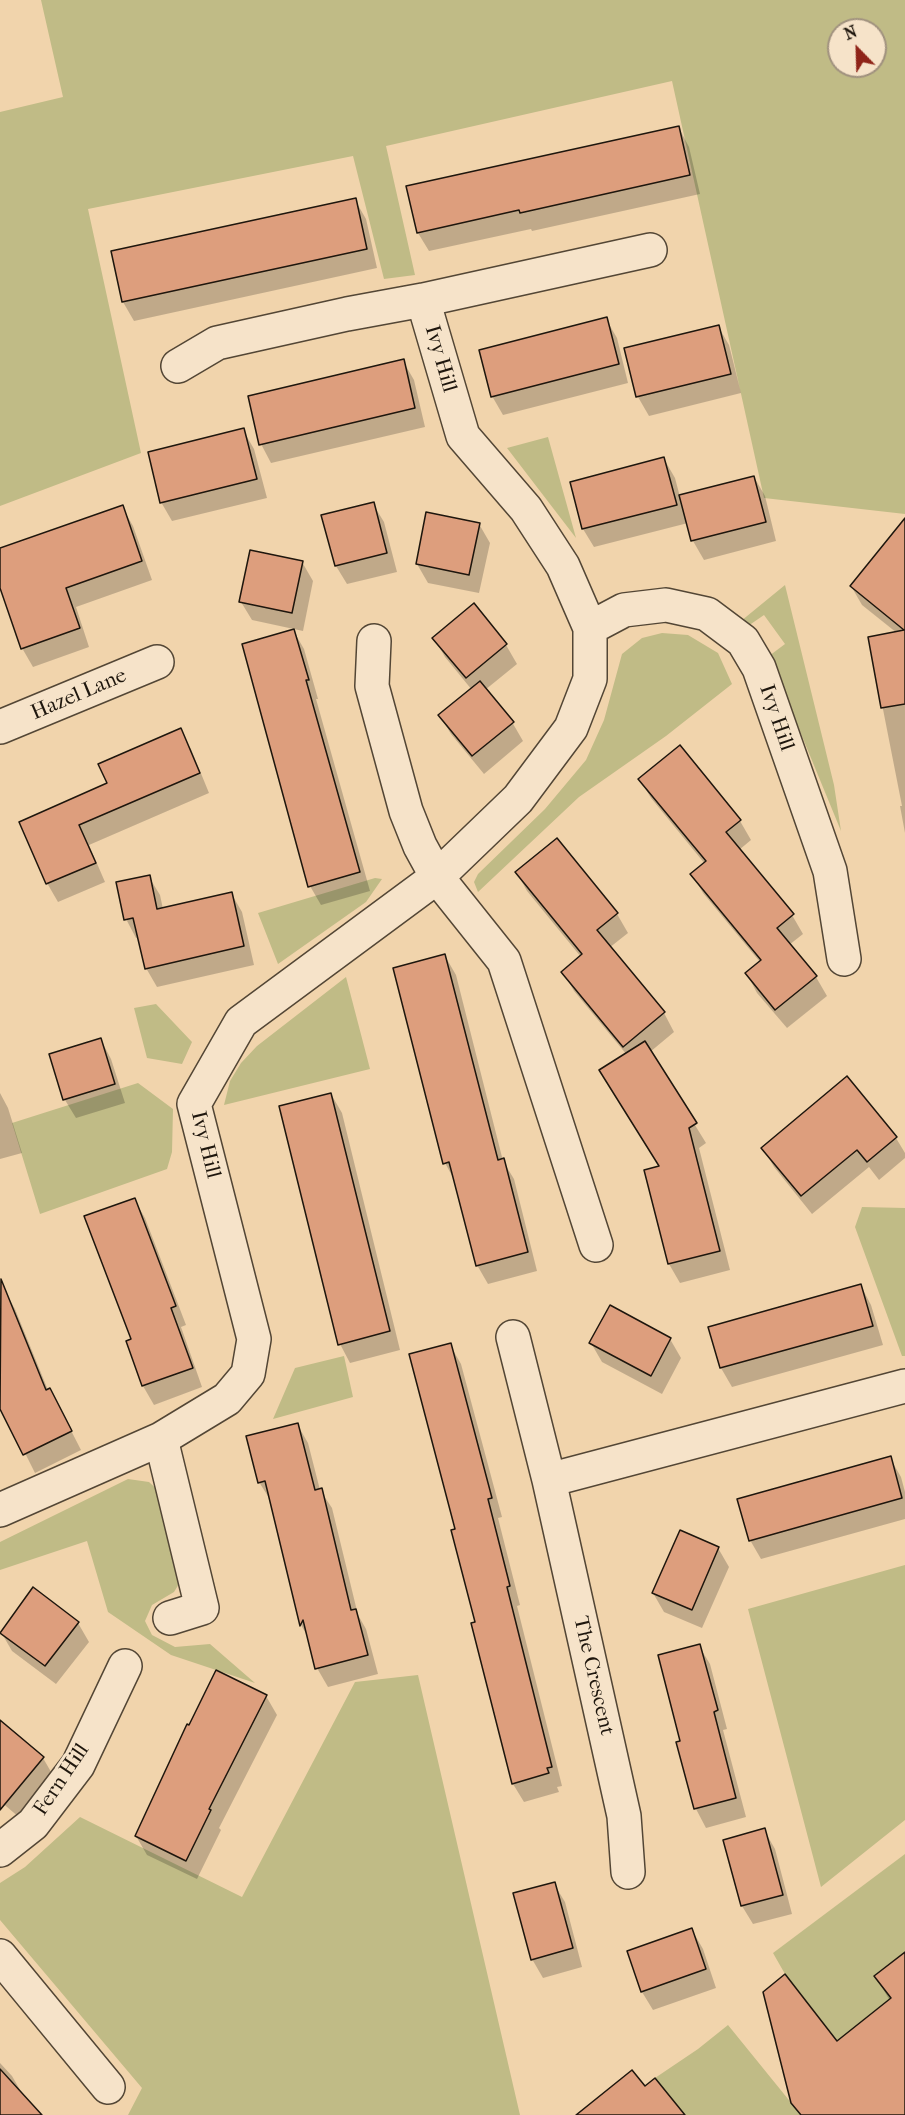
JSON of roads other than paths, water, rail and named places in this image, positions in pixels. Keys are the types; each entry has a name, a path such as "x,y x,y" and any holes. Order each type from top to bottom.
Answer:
{"street":[{"name":"Ivy Hill","path":"178,366 217,343 650,250"},
{"name":"Ivy Hill","path":"0,1510 160,1439 227,1399 248,1374 254,1339 194,1104 241,1022 437,877 518,799 571,728 590,680 591,628 563,566 526,509 463,436 423,300"},
{"name":"Ivy Hill","path":"591,628 624,610 666,604 708,614 743,641 759,668 830,871 844,959"},
{"path":"374,641 372,686 406,811 420,846 437,877 504,961 596,1245"},
{"name":"Hazel Lane","path":"0,727 157,662"},
{"name":"The Crescent","path":"513,1337 549,1480 624,1816 628,1872"},
{"path":"549,1480 905,1386"},
{"path":"160,1439 202,1608 170,1618"},
{"name":"Fern Hill","path":"0,1850 33,1824 78,1765 125,1666"},
{"path":"0,1956 108,2086"}]}
